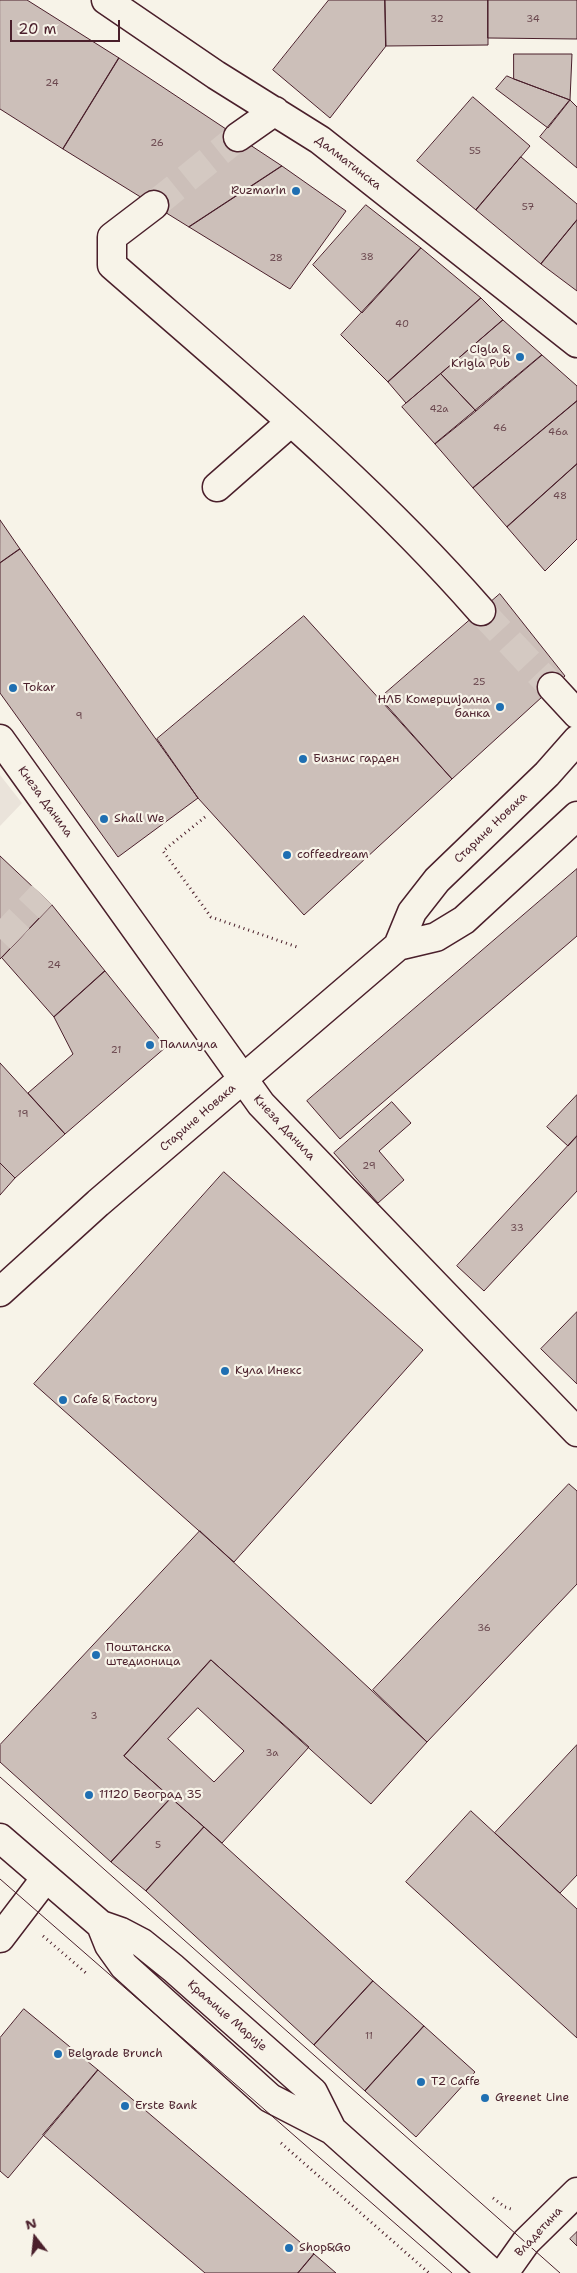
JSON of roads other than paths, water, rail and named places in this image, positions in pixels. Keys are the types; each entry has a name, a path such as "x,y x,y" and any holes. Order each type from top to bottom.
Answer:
{"main road":[{"name":"Далматинска","path":"106,0 216,75 320,140 577,343"},
{"path":"238,137 275,111"},
{"path":"154,205 112,237 112,265 342,466 451,576 481,611"},
{"path":"217,487 291,422"},
{"path":"552,687 577,714"},
{"name":"Кнеза Данила","path":"0,739 261,1104 577,1432"},
{"name":"Старине Новака","path":"0,1292 98,1204 398,946 412,912 437,880 548,774 577,740"},
{"name":"Старине Новака","path":"398,946 436,937 464,920 577,816"},
{"path":"0,1838 45,1879 101,1925 109,1945 124,1966 270,2098 332,2130 492,2273"},
{"path":"0,1938 45,1879"},
{"name":"Владетина","path":"504,2273 526,2242 577,2192"}],"tunnel":[{"path":"154,205 238,137"},
{"path":"481,611 552,687"},
{"path":"0,939 42,895"}],"tram line":[{"path":"0,1777 560,2273"},
{"path":"0,1879 452,2273"}],"place":[{"name":"Ruzmarin","path":"296,191"},
{"name":"Cigla & Krigla Pub","path":"520,357"},
{"name":"Tokar","path":"13,688"},
{"name":"НЛБ Комерцијална банка","path":"500,707"},
{"name":"Бизнис гарден","path":"303,759"},
{"name":"Shall We","path":"104,819"},
{"name":"coffeedream","path":"287,855"},
{"name":"Палилула","path":"150,1045"},
{"name":"Кула Инекс","path":"225,1371"},
{"name":"Cafe & Factory","path":"63,1400"},
{"name":"Поштанска штедионица","path":"96,1655"},
{"name":"11120 Београд 35","path":"89,1795"},
{"name":"Belgrade Brunch","path":"58,2054"},
{"name":"T2 Caffe","path":"421,2082"},
{"name":"Greenet Line","path":"485,2098"},
{"name":"Erste Bank","path":"125,2106"},
{"name":"Shop&Go","path":"289,2248"}]}
